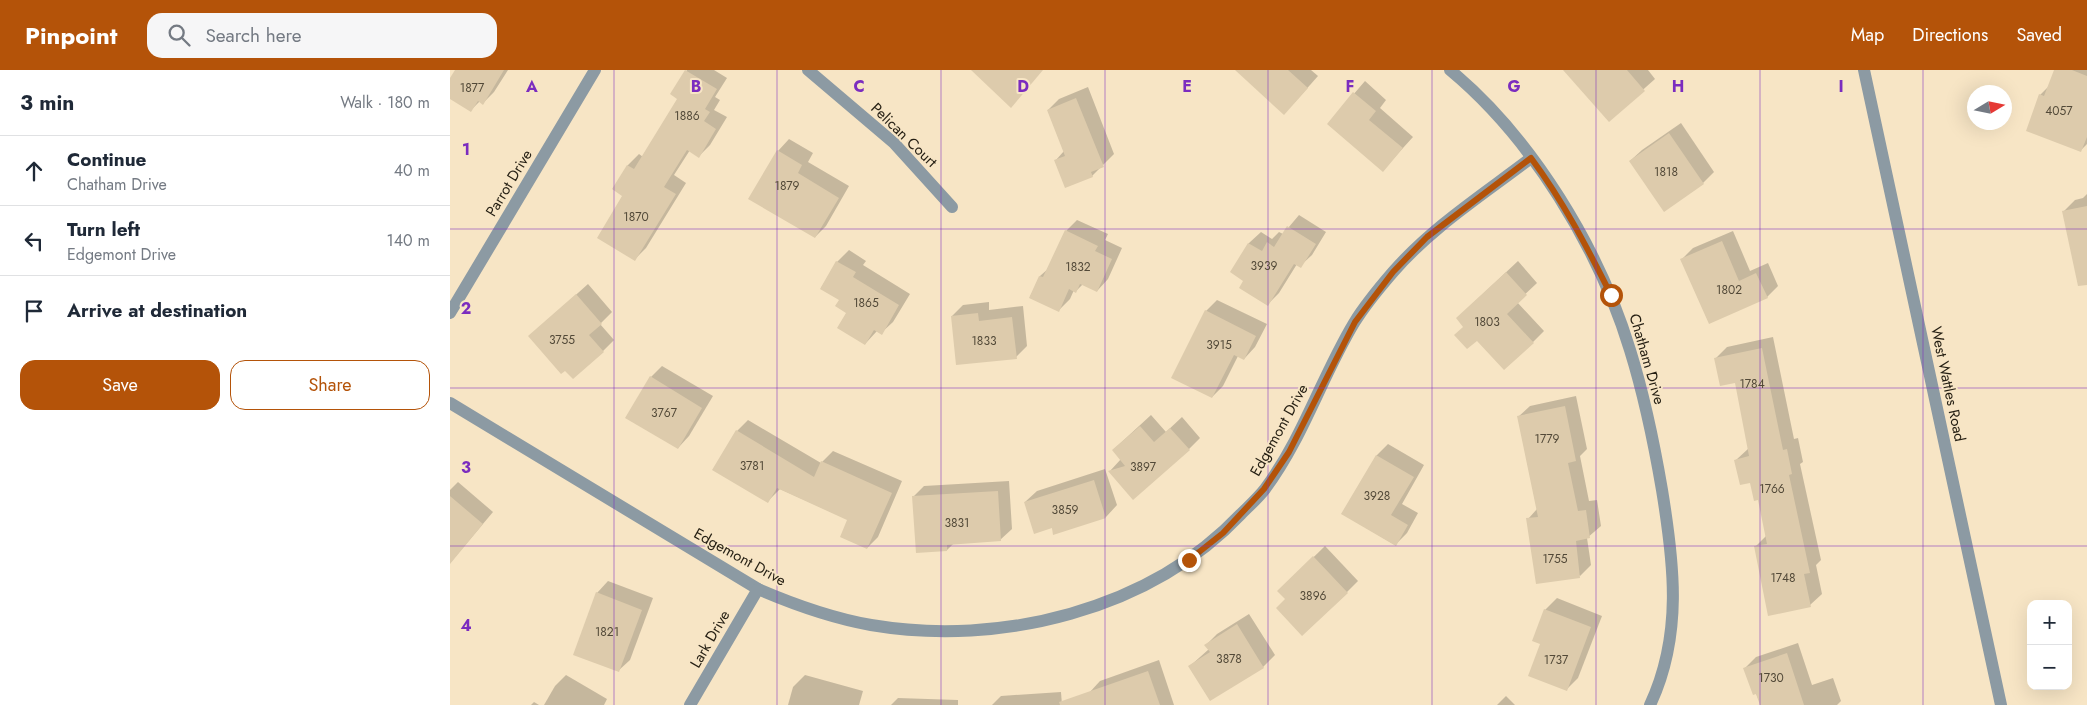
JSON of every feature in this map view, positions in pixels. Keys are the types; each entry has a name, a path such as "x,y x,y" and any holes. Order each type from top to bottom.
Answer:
{"street":[{"name":"Parrot Drive","path":"450,313 595,70"},
{"name":"Pelican Court","path":"808,70 894,143 952,207"},
{"name":"Chatham Drive","path":"1450,70 1469,86 1501,120 1553,188 1585,241 1611,295 1630,350 1657,461 1671,542 1674,579 1672,626 1666,660 1659,686 1650,705"},
{"name":"West Wattles Road","path":"1864,70 2001,705"},
{"name":"Edgemont Drive","path":"450,403 758,589 792,604 820,613 872,625 934,631 996,628 1053,618 1106,603 1149,584 1189,560 1223,533 1264,489 1289,452 1355,322 1393,272 1427,237 1531,158"},
{"name":"Lark Drive","path":"690,705 758,589"}],"building":[{"path":"455,70 504,70 483,105 478,101 471,112 450,99 450,78"},
{"path":"685,70 717,89 705,109 710,112 704,121 716,129 699,158 687,150 664,187 676,194 635,261 597,238 622,196 612,189 627,165 634,169 677,99 670,94"},
{"path":"971,70 1043,70 1011,108"},
{"path":"1235,70 1288,70 1308,88 1284,115"},
{"path":"1563,70 1627,70 1645,91 1609,122"},
{"path":"2054,70 2072,70 2087,76 2087,137 2081,152 2026,131 2039,94 2044,96"},
{"path":"1353,92 1376,111 1369,120 1403,148 1383,172 1327,124"},
{"path":"1076,98 1104,167 1091,172 1093,177 1065,188 1054,160 1065,156 1047,110"},
{"path":"1669,133 1704,184 1664,212 1629,161"},
{"path":"777,150 802,165 798,173 839,198 815,238 748,199"},
{"path":"2087,206 2087,285 2078,286 2062,211"},
{"path":"1287,226 1316,244 1301,268 1294,264 1268,306 1239,288 1243,281 1230,272 1248,243 1262,251 1267,242 1274,247"},
{"path":"1065,230 1098,246 1095,251 1112,259 1097,292 1080,284 1076,293 1069,289 1059,312 1029,298 1039,276 1043,277"},
{"path":"1722,241 1739,281 1756,273 1768,298 1709,324 1680,259"},
{"path":"836,261 856,272 853,277 899,305 882,335 874,330 865,345 837,328 846,313 835,306 839,300 820,289"},
{"path":"1506,272 1527,295 1507,314 1534,343 1504,370 1477,341 1467,349 1454,335 1463,327 1456,318"},
{"path":"576,294 602,324 589,335 604,352 573,379 565,371 561,374 528,336"},
{"path":"1205,310 1256,336 1244,360 1234,355 1212,398 1171,378"},
{"path":"978,313 979,321 1012,317 1017,359 956,365 951,316"},
{"path":"1762,348 1783,450 1787,449 1792,474 1789,475 1810,573 1804,574 1811,607 1768,616 1754,546 1767,544 1758,500 1754,501 1750,483 1740,485 1734,460 1749,456 1735,383 1720,386 1714,358"},
{"path":"650,376 702,408 678,449 625,418"},
{"path":"1565,406 1576,461 1568,463 1578,511 1586,510 1590,538 1576,541 1580,578 1536,584 1526,518 1538,517 1517,416"},
{"path":"1140,426 1154,442 1170,428 1190,450 1133,500 1108,471 1125,466 1112,450"},
{"path":"736,430 814,477 821,461 892,493 867,549 840,537 847,520 777,488 768,503 712,470"},
{"path":"1376,455 1414,477 1391,515 1408,525 1396,546 1341,514"},
{"path":"1094,480 1106,518 1053,535 1052,528 1034,534 1024,502"},
{"path":"998,491 1001,541 947,545 947,551 916,553 912,496"},
{"path":"450,496 483,524 450,564"},
{"path":"1313,556 1348,593 1302,636 1276,608 1285,599 1277,591"},
{"path":"596,592 642,610 619,672 573,655"},
{"path":"1544,609 1591,627 1567,691 1528,676 1540,644 1532,641"},
{"path":"1237,624 1264,668 1210,701 1188,666 1210,652 1204,645"},
{"path":"1787,653 1804,705 1760,705 1756,694 1753,695 1743,668"},
{"path":"1148,671 1160,705 1060,705 1059,702"}],"route":[{"path":"1189,560 1223,533 1264,489 1289,452 1355,322 1393,272 1427,237 1531,158 1553,188 1585,241 1611,295"}]}
